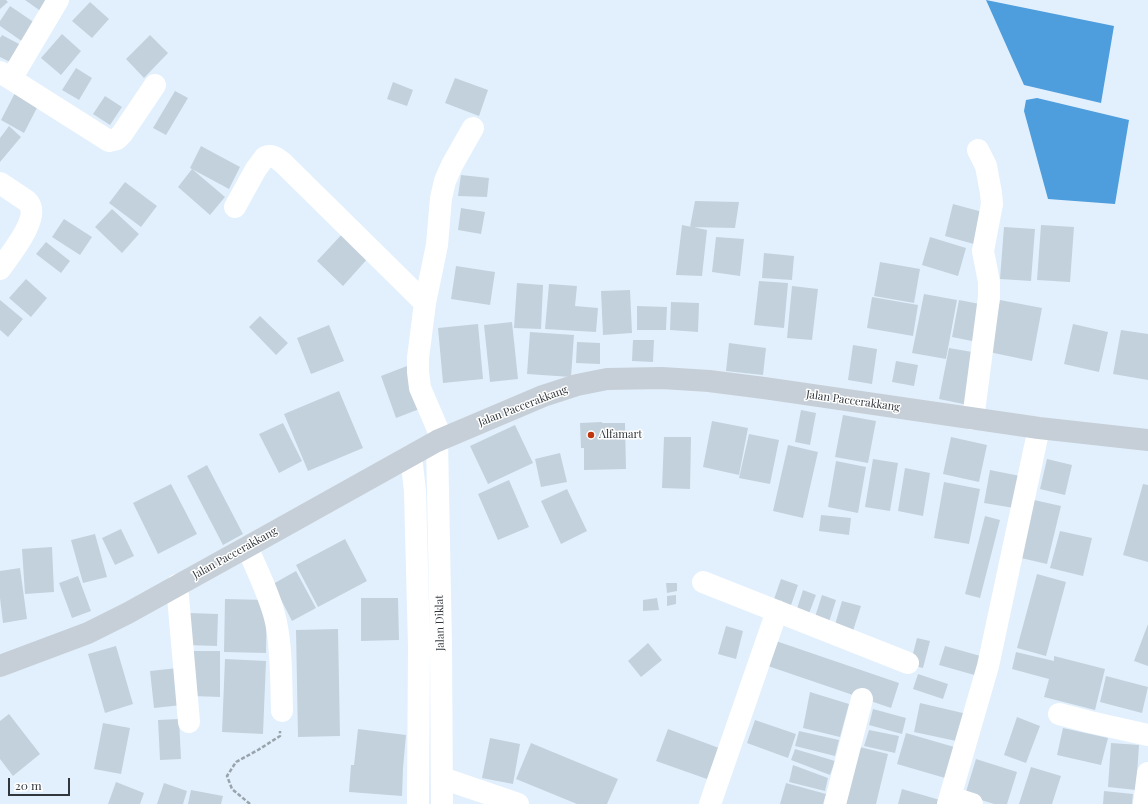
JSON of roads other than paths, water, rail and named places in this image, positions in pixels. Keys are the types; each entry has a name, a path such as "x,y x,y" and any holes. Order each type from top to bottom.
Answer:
{"main road":[{"name":"Jalan Paccerakkang","path":"0,666 88,633 128,613 439,440 543,396 577,385 608,379 662,378 709,381 1039,428 1148,440"}],"street":[{"path":"58,0 5,75 109,141 117,140 122,134 155,85"},
{"path":"439,440 420,388 418,358 425,303 437,245 441,198 452,165 473,128"},
{"path":"973,419 989,297 990,282 983,252 992,204 986,166 978,150"},
{"path":"235,207 256,169 265,157 275,157 283,163 425,303"},
{"path":"0,183 30,204 31,208 27,229 22,239 0,269"},
{"path":"972,804 949,801 988,666 1039,428"},
{"name":"Jalan Diklat","path":"439,440 442,804"},
{"name":"Jalan Diklat","path":"411,456 415,491 418,646 418,804"},
{"path":"247,547 271,604 276,621 280,647 282,711"},
{"path":"703,582 908,663"},
{"path":"178,585 189,722"},
{"path":"710,804 777,611"},
{"path":"418,646 441,645"},
{"path":"835,804 862,699"},
{"path":"1059,714 1148,735"},
{"path":"1144,804 1148,773"},
{"path":"442,778 518,804"}],"water":[{"path":"986,0 1114,26 1101,103 1024,85"},
{"path":"1037,98 1129,120 1115,204 1048,199 1024,111 1026,100"}],"place":[{"name":"Alfamart","path":"591,435"}]}
